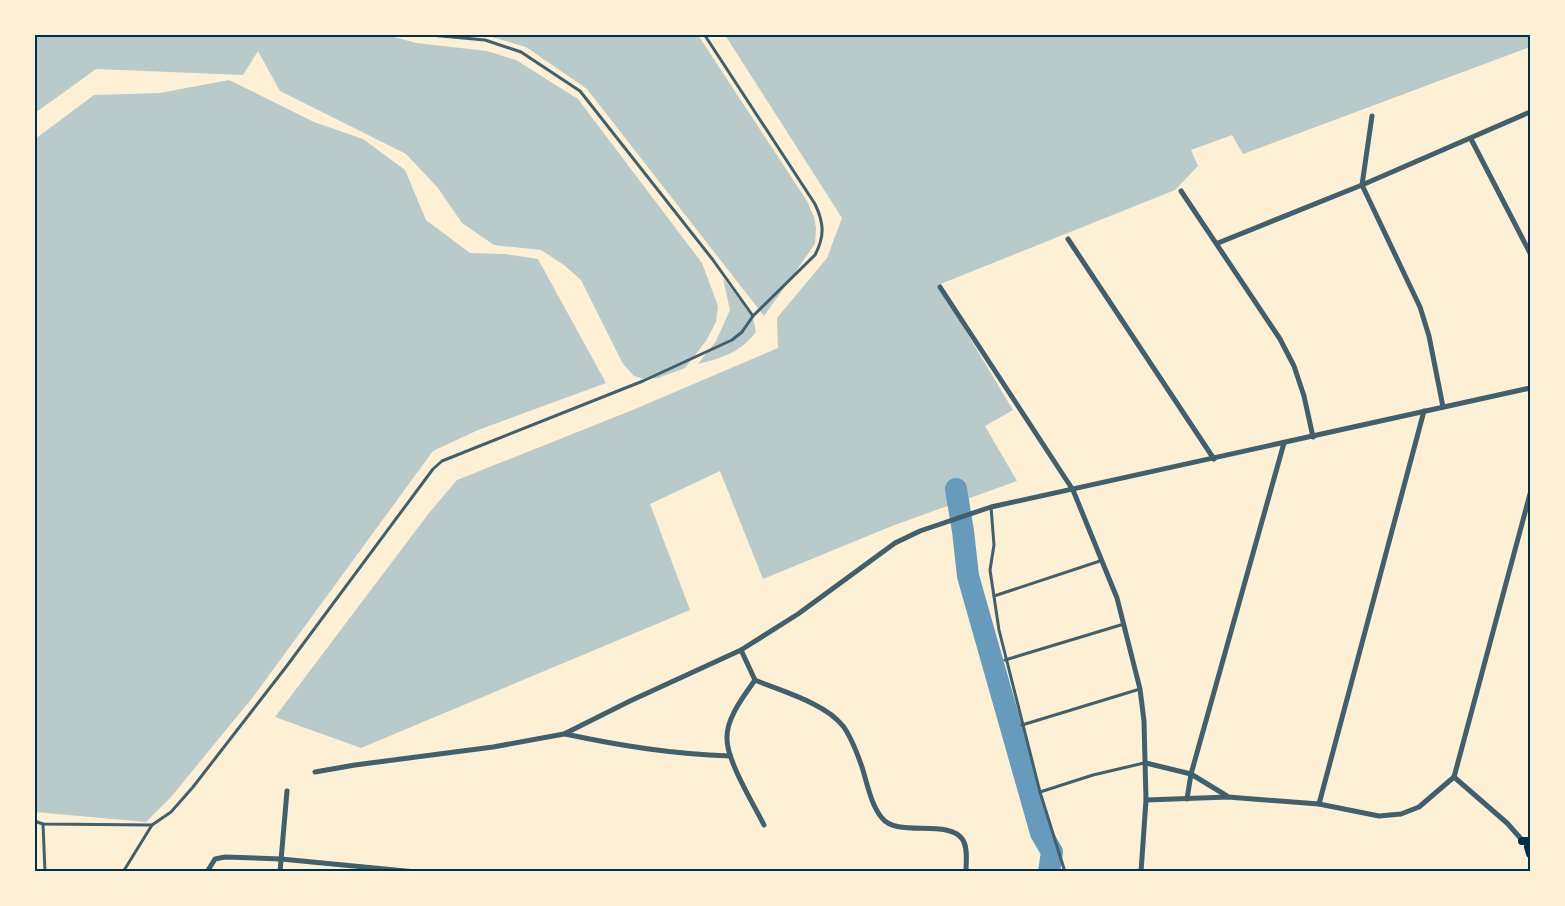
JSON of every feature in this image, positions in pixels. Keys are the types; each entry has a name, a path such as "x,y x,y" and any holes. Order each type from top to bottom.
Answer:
{"street":[{"path":"1218,243 1362,185 1530,112"},
{"path":"1372,116 1362,185 1420,307 1429,336 1443,407"},
{"path":"1471,139 1530,253"},
{"path":"1181,190 1280,339 1294,366 1304,396 1313,437"},
{"path":"1068,239 1214,459"},
{"path":"940,287 1072,490 1117,598 1140,688 1146,763 1141,872"},
{"path":"315,772 493,747 564,734 741,650 798,614 895,543 920,531 991,507 1530,388"},
{"path":"1319,804 1424,411"},
{"path":"1187,799 1191,774 1284,443"},
{"path":"1146,800 1228,797 1319,804 1379,816 1401,814 1419,807 1454,777 1530,494"},
{"path":"741,650 755,680 827,711 842,726 854,745 882,820 897,826 936,829 957,834 964,841 966,872"},
{"path":"755,680 740,702 726,738 730,756 764,825"},
{"path":"564,734 677,754 730,756"},
{"path":"1146,763 1191,774 1228,797"},
{"path":"1454,777 1507,823 1528,847"},
{"path":"280,872 287,790"},
{"path":"207,872 215,859 225,857 281,859 416,872"}],"lane":[{"path":"419,34 485,40 521,52 580,90 713,260 753,316"},
{"path":"123,872 152,825 171,812 193,787 286,667 433,469 442,462 643,381 732,340 815,255 821,243 821,217 815,204 704,34"},
{"path":"991,507 994,545 990,570 1005,660 1040,792 1065,872"},
{"path":"994,596 1102,560"},
{"path":"1005,660 1125,624"},
{"path":"1022,725 1140,688"},
{"path":"1040,792 1146,763"},
{"path":"34,822 152,825"},
{"path":"43,824 45,872"}],"shaded area":[{"path":"34,35 387,35 416,43 487,51 516,60 578,99 702,263 718,306 716,322 706,341 685,368 658,378 644,379 634,376 623,364 581,280 564,265 541,250 494,245 462,223 438,188 406,154 280,91 258,51 243,75 96,69 35,113"},
{"path":"485,35 698,35 807,201 814,217 815,244 764,316 587,89 526,47"},
{"path":"725,35 1530,35 1530,47 1243,154 1232,135 1191,150 1198,166 1175,190 938,285 1013,410 985,426 1017,481 892,526 763,579 720,471 650,504 690,610 361,748 275,717 429,513 457,480 635,409 778,348 777,318 827,258 842,218"},
{"path":"229,80 314,122 363,139 405,170 426,220 470,253 505,254 538,259 606,383 478,430 433,451 253,697 171,797 146,822 35,812 35,139 94,95 160,93"},
{"path":"723,278 753,318 756,332 744,345 730,353 698,364 716,341 730,310"}],"waterway":[{"path":"956,489 968,576 1041,833 1052,852 1049,872"}]}
